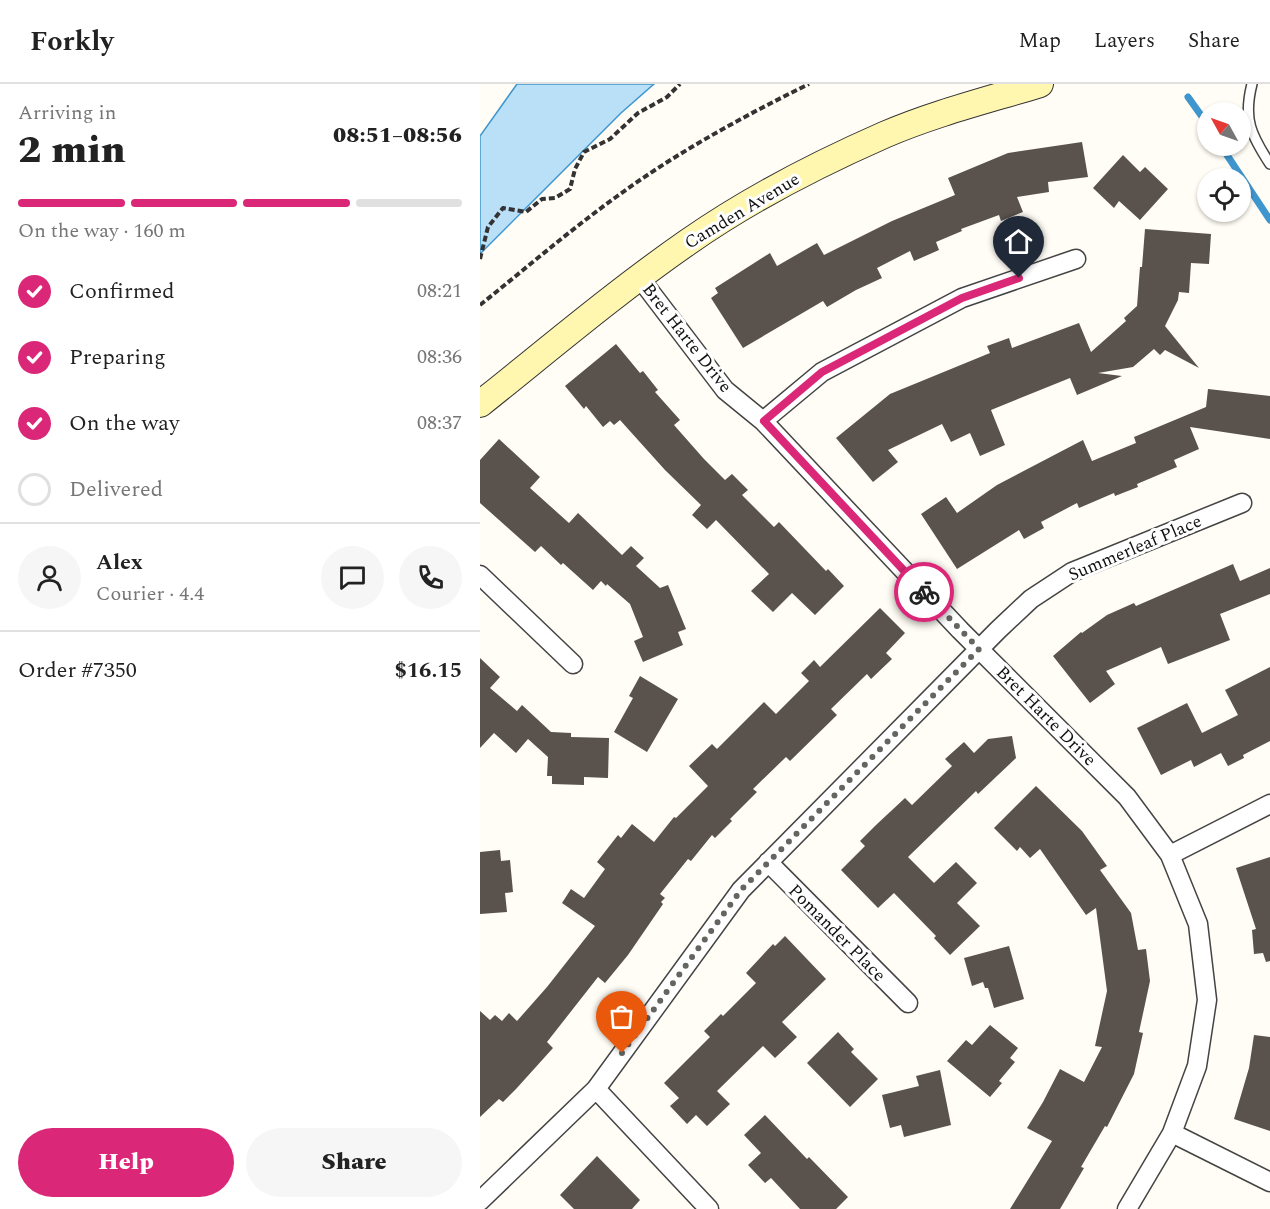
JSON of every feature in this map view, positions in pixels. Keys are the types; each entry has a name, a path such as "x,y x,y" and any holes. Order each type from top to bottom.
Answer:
{"street":[{"name":"Camden Avenue","path":"480,404 639,277 691,240 751,203 825,163 927,118 1040,84"},
{"path":"764,421 822,372 962,298 1076,259"},
{"name":"Bret Harte Drive","path":"639,277 725,390 764,421 979,649 1127,797 1170,855 1198,924 1207,1000 1197,1066 1172,1133 1127,1209"},
{"name":"Summerleaf Place","path":"480,1201 596,1089 741,890 1031,599 1072,572 1242,502"},
{"path":"480,575 573,663"},
{"path":"1170,855 1270,804"},
{"name":"Pomander Place","path":"768,862 908,1003"},
{"path":"596,1089 709,1209"},
{"path":"1172,1133 1270,1182"}],"lane":[{"path":"1251,84 1247,113 1250,130 1270,164"}],"path":[{"path":"480,259 488,227 503,208 526,212 542,199 555,198 570,189 575,169 584,152 610,139 638,113 667,97 680,84"},
{"path":"480,305 576,226 626,190 749,114 809,84"}],"water":[{"path":"517,84 654,84 621,113 480,254 480,136"}],"building":[{"path":"1082,142 1088,177 1048,182 1049,192 1017,197 1023,212 1001,221 999,215 961,229 962,231 936,242 939,250 914,261 910,251 877,268 882,278 827,307 823,301 743,348 711,298 718,293 715,288 770,253 777,266 817,243 824,255 892,221 955,195 948,178 1008,153"},
{"path":"1123,155 1140,172 1145,167 1168,189 1140,220 1119,201 1114,208 1093,188"},
{"path":"1145,229 1211,234 1209,264 1191,263 1189,293 1179,292 1178,300 1165,326 1199,368 1165,350 1160,355 1154,349 1133,367 1098,373 1122,376 1077,395 1070,378 991,410 1005,445 980,456 970,433 951,442 942,424 888,450 898,462 873,482 836,438 890,394 990,353 987,346 1009,338 1012,348 1079,323 1091,352 1126,321 1124,318 1137,306"},
{"path":"616,344 640,373 643,371 658,390 655,392 680,420 674,425 704,459 725,480 732,474 748,490 742,495 774,527 779,522 826,571 828,569 844,586 815,615 792,593 773,612 751,591 769,574 716,520 707,529 692,515 701,505 665,470 620,420 614,425 610,421 603,427 586,406 584,409 565,386"},
{"path":"1208,389 1270,396 1270,439 1190,427 1199,449 1174,460 1177,467 1115,496 1114,493 1079,508 1077,503 1041,522 1044,528 1024,539 1019,530 957,569 921,514 946,497 957,513 997,485 1083,440 1092,461 1136,443 1134,437 1206,407"},
{"path":"499,439 540,477 530,488 569,523 578,513 622,555 631,546 644,558 636,566 660,588 668,585 686,629 678,632 683,645 643,662 634,641 643,637 630,604 601,581 593,590 541,546 535,552 480,503 480,460"},
{"path":"1233,564 1240,581 1270,568 1270,594 1220,614 1230,640 1168,664 1161,647 1106,671 1115,684 1090,703 1053,656 1081,632 1107,615 1134,603 1136,606"},
{"path":"880,608 905,633 886,653 892,659 871,679 867,674 831,709 837,715 790,761 786,757 753,789 757,792 730,819 732,821 715,838 712,835 691,861 688,859 660,894 665,898 661,902 663,904 628,955 605,983 598,977 547,1042 553,1048 516,1089 503,1102 499,1099 480,1117 480,1011 490,1020 495,1015 502,1021 509,1013 517,1021 595,926 562,903 571,889 584,898 605,869 597,862 618,835 621,838 632,824 654,842 674,817 676,818 708,786 689,766 712,744 717,749 764,702 776,714 809,681 801,673 814,660 820,667"},
{"path":"480,658 500,677 490,688 517,711 522,705 551,732 571,733 571,737 609,738 608,778 584,777 584,785 552,784 552,776 547,776 548,757 528,739 516,753 494,733 480,748"},
{"path":"1270,667 1270,741 1228,766 1221,753 1194,767 1191,760 1161,775 1137,728 1187,703 1202,733 1238,715 1225,690"},
{"path":"640,676 678,699 647,752 614,732 633,698 629,696"},
{"path":"1012,736 1016,758 978,794 976,791 908,857 934,883 956,862 977,883 957,903 980,926 950,955 934,938 936,936 894,893 878,908 841,870 865,846 860,841 876,825 905,798 912,805 952,766 945,759 964,742 974,753 988,739"},
{"path":"1036,786 1082,831 1107,866 1100,870 1131,913 1138,950 1146,949 1150,981 1139,1032 1143,1033 1134,1074 1060,1209 1010,1209 1052,1141 1027,1128 1060,1069 1084,1082 1102,1047 1095,1046 1107,991 1096,908 1086,915 1040,849 1030,858 1020,847 1017,851 994,828"},
{"path":"500,850 501,861 510,860 513,892 505,893 507,912 480,914 480,852"},
{"path":"1270,857 1270,961 1266,962 1263,953 1254,954 1252,930 1256,929 1236,868"},
{"path":"785,936 826,979 782,1022 797,1037 775,1058 763,1046 717,1091 730,1104 707,1126 696,1115 687,1124 670,1106 679,1098 664,1083 710,1037 704,1031 721,1014 723,1016 756,983 746,973 773,944 775,946"},
{"path":"1009,946 1024,999 994,1008 988,988 985,988 983,982 972,986 964,958"},
{"path":"990,1025 1018,1048 1010,1058 1015,1062 999,1081 1002,1083 990,1097 947,1061 966,1040 972,1045"},
{"path":"838,1032 854,1049 851,1052 878,1079 850,1107 807,1063"},
{"path":"1254,1035 1270,1037 1270,1131 1234,1119 1249,1068"},
{"path":"940,1070 951,1125 904,1137 901,1125 890,1128 882,1095 919,1086 916,1076"},
{"path":"765,1115 848,1197 836,1209 800,1209 771,1178 765,1183 748,1165 761,1153 744,1135"},
{"path":"597,1156 640,1200 632,1209 574,1209 560,1195"}],"waterway":[{"path":"1188,97 1197,110"},
{"path":"1228,156 1270,220"}],"way so far":[{"path":"622,1053 741,890 979,649 924,592"}],"route":[{"path":"924,592 764,421 822,372 962,298 1019,278"}]}
